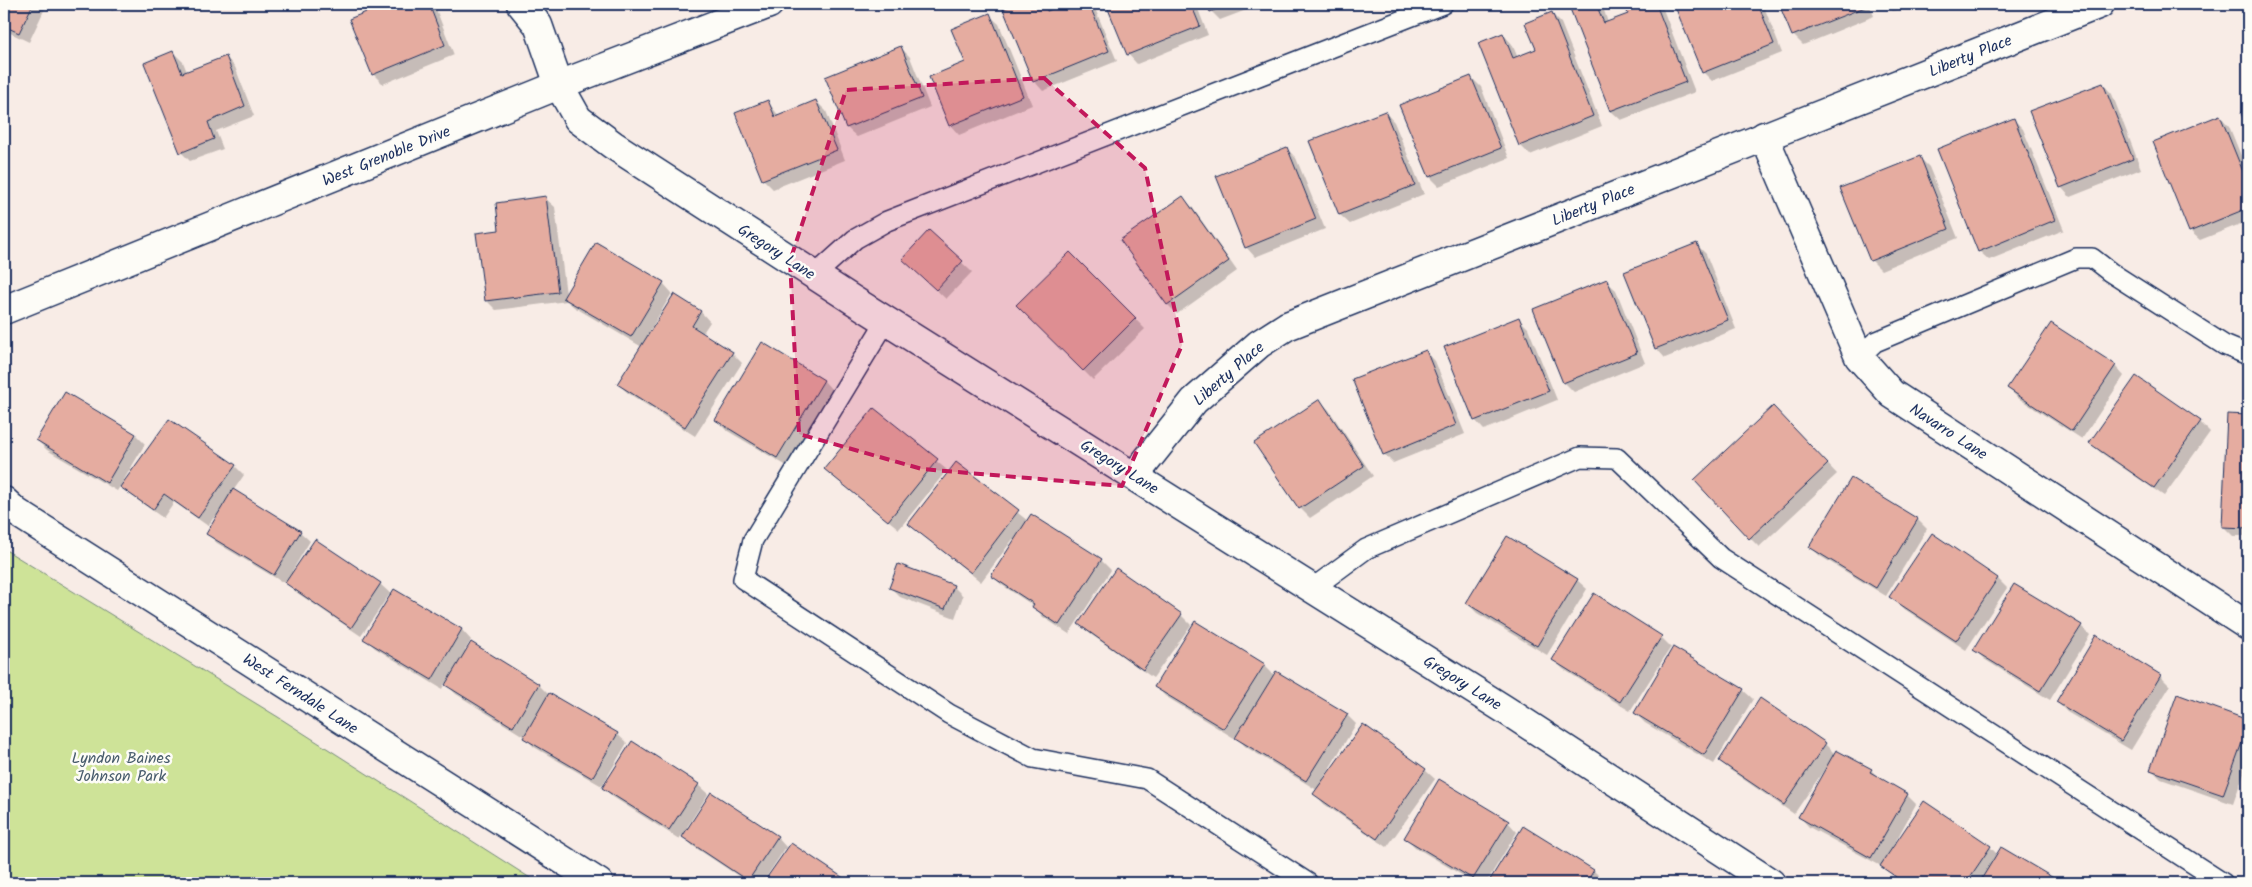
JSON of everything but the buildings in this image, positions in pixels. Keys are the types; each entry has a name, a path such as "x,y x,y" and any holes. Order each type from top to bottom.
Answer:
{"street":[{"name":"Gregory Lane","path":"521,4 538,26 559,85 578,119 614,145 886,321 1135,475 1513,714 1771,883"},
{"name":"West Grenoble Drive","path":"4,310 559,85 769,4"},
{"name":"Liberty Place","path":"1135,475 1194,401 1258,344 1287,326 2100,4"},
{"name":"Navarro Lane","path":"1764,136 1859,356 1892,394 2248,626"},
{"name":"West Ferndale Lane","path":"4,501 16,512 599,883"}],"lane":[{"path":"815,275 855,239 887,221 1443,4"},
{"path":"1859,356 1875,342 2076,258 2092,258 2110,272 2224,345 2248,355"},
{"path":"886,321 752,540 743,579 949,714 1033,758 1147,779 1308,883"},
{"path":"1313,588 1366,549 1580,457 1617,458 1721,558 2223,883"}],"highlighted area":[{"path":"1044,78 1145,168 1182,345 1122,486 922,469 799,434 790,261 846,90"}],"green space":[{"name":"Lyndon Baines Johnson Park","path":"4,549 278,717 538,883 4,883"}]}
